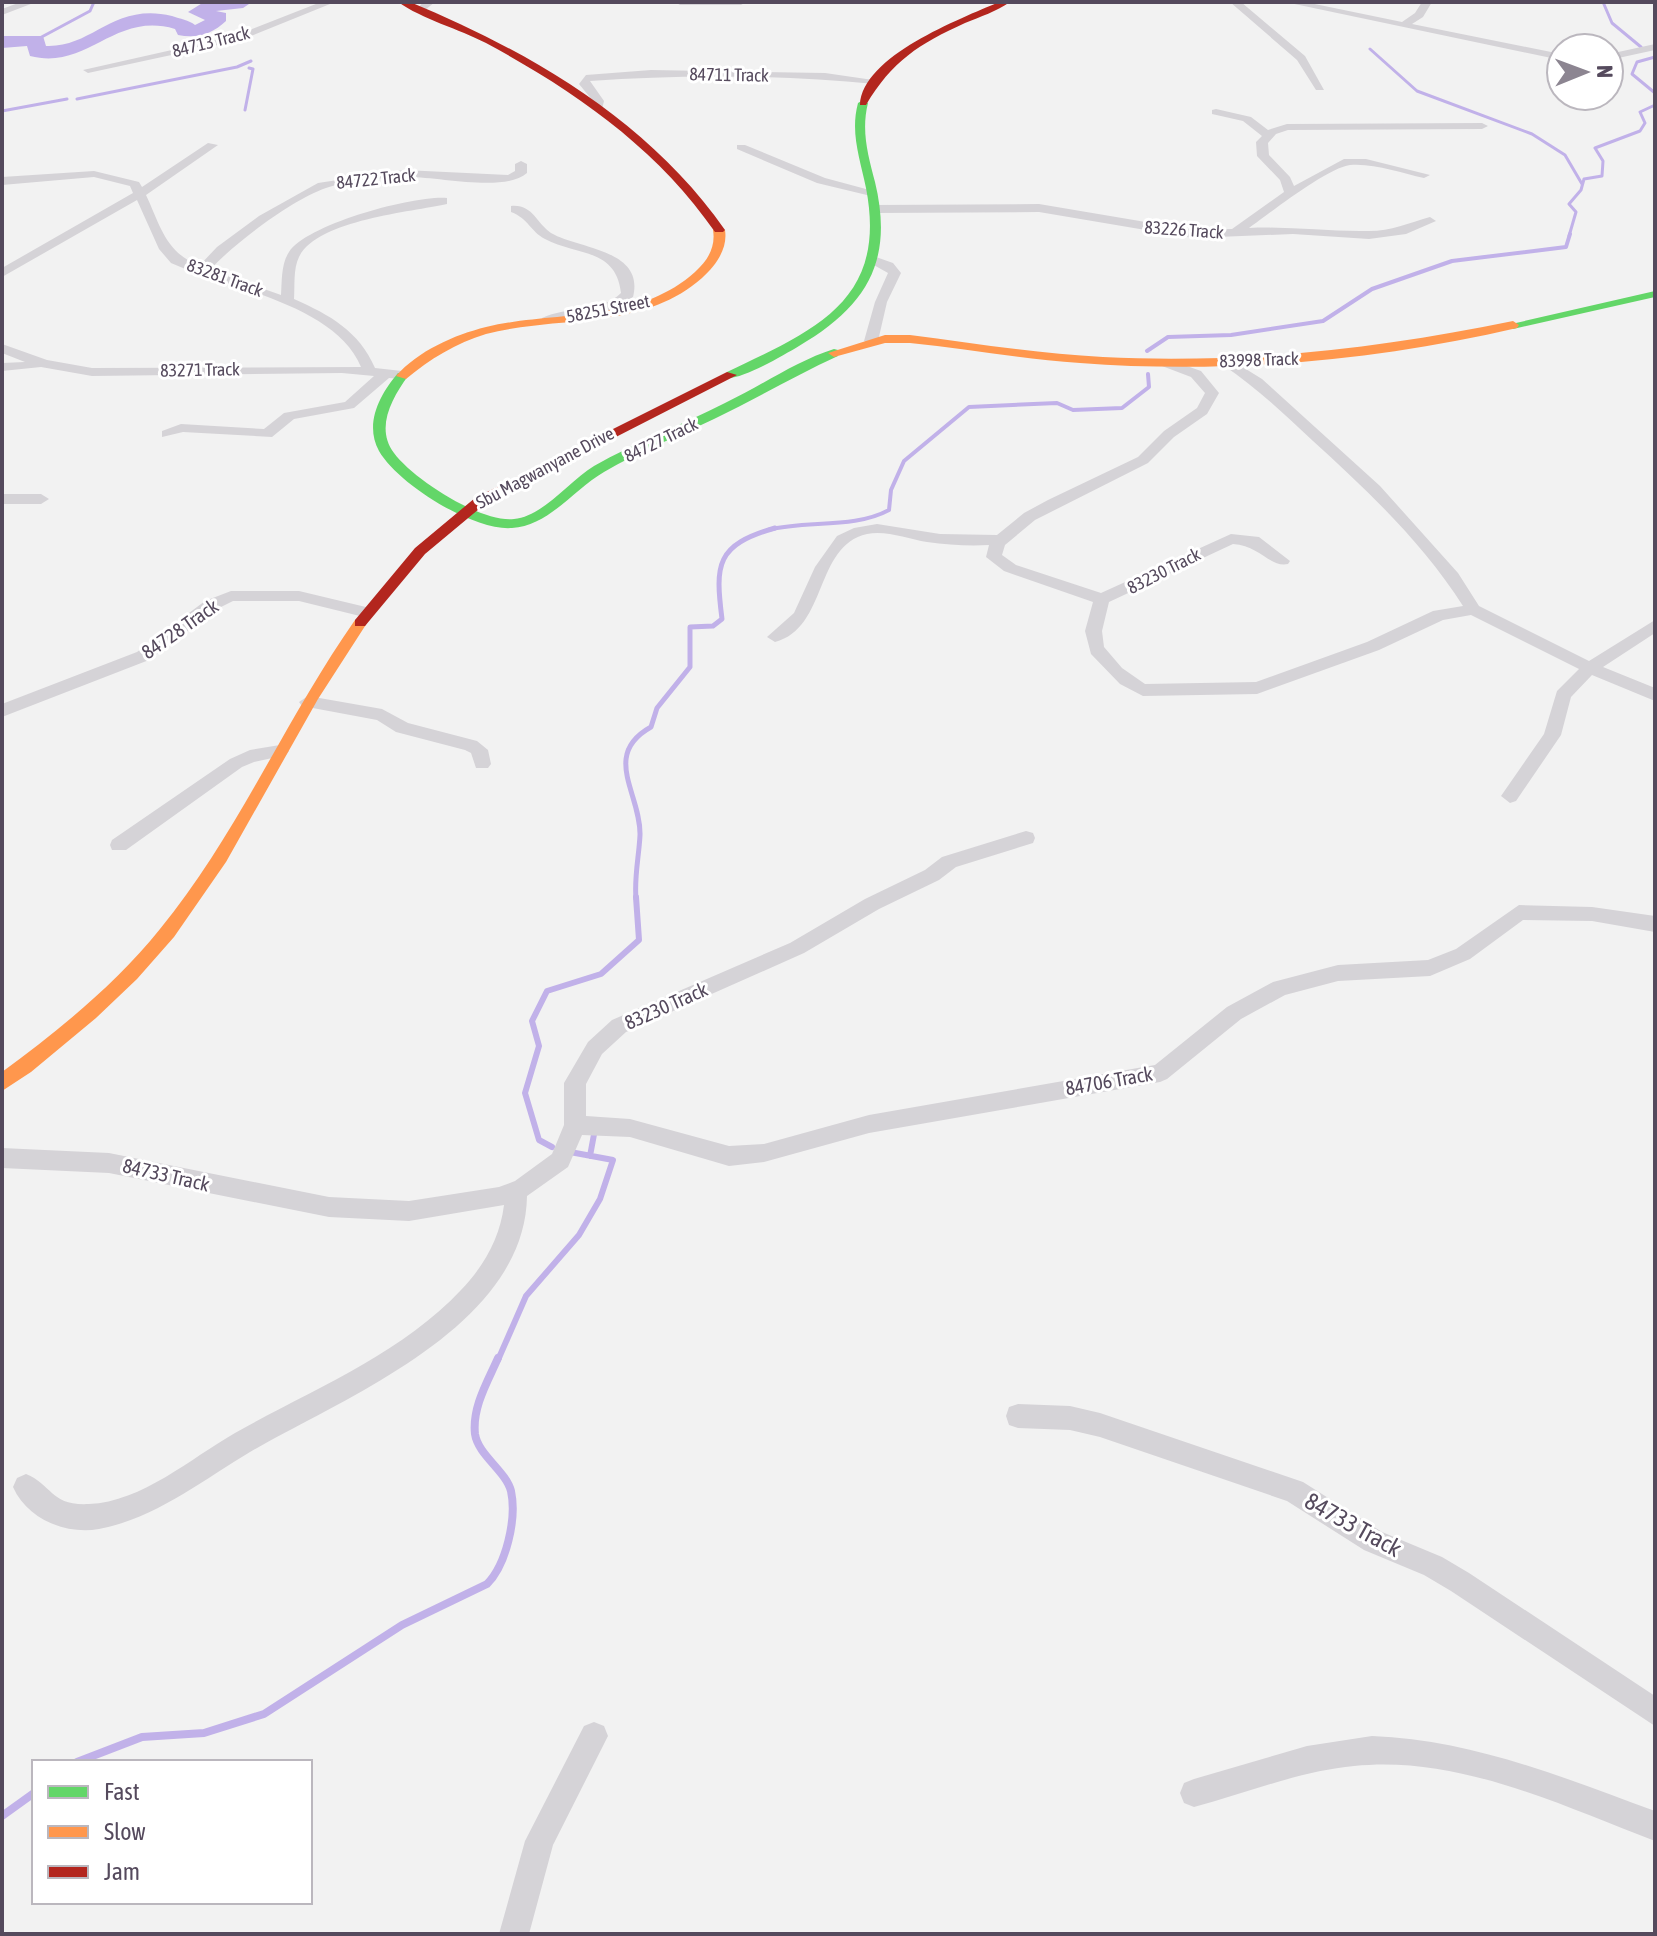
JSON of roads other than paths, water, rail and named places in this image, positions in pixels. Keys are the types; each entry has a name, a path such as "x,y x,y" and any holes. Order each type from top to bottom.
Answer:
{"street":[{"path":"2,12 31,2"},
{"name":"84713 Track","path":"88,70 226,41 330,2"},
{"name":"58251 Street","path":"402,2 426,5 469,29 597,109 641,141 671,168 712,216 720,240 710,265 688,284 665,297 626,309 471,336 394,374 380,416 383,446 389,457 414,479 468,509"},
{"path":"680,2 741,2"},
{"name":"Sbu Magwanyane Drive","path":"2,1083 52,1046 112,993 162,937 209,873 364,612 416,555 468,509 550,463 807,336 852,300 876,261 880,236 859,117 875,81 888,65 915,46 1006,2"},
{"path":"1235,2 1301,58 1320,88"},
{"path":"1290,2 1545,55"},
{"path":"1405,24 1419,15 1427,2"},
{"path":"1625,54 1655,47"},
{"name":"84711 Track","path":"597,109 599,101 584,80 651,73 825,76 875,81"},
{"path":"1216,112 1247,119 1269,136"},
{"path":"1290,193 1286,179 1263,156 1262,142 1287,127 1482,126"},
{"path":"2,273 141,193 212,145"},
{"name":"83226 Track","path":"741,147 873,201 1039,208 1167,232 1234,233 1256,221 1290,193 1344,162 1366,162 1424,175"},
{"name":"84722 Track","path":"201,272 221,250 263,219 322,185 404,173 510,179 521,173 521,164"},
{"path":"2,181 94,174 130,181 141,193"},
{"name":"83281 Track","path":"141,193 165,249 175,260 201,272 287,300 321,316 365,354 369,370"},
{"path":"287,300 293,256 305,243 369,217 443,201"},
{"path":"515,209 533,215 546,235 610,257 628,284 628,294 620,302 559,314 547,321"},
{"path":"1234,233 1293,230 1379,234 1430,221"},
{"path":"864,342 895,273 889,266 876,261"},
{"name":"83998 Track","path":"864,342 899,338 1102,361 1228,362 1388,351 1655,294"},
{"name":"84727 Track","path":"468,509 493,522 522,521 593,473 864,342"},
{"name":"83271 Track","path":"2,348 44,364 92,372 369,370 394,374"},
{"path":"1228,362 1257,382 1375,489 1452,577 1473,610 1590,668 1655,695"},
{"path":"775,637 796,623 831,549 851,534 873,529 956,541 999,540 1050,505 1145,458 1171,432 1198,415 1211,400 1212,393 1204,380 1167,363"},
{"path":"2,367 44,364"},
{"path":"167,434 185,428 267,434 289,416 349,405 394,374"},
{"path":"2,499 41,499"},
{"name":"83230 Track","path":"999,540 993,550 1003,565 1102,599 1237,538 1254,540 1282,561"},
{"name":"84728 Track","path":"2,711 143,656 211,605 231,596 299,596 364,612"},
{"path":"1102,599 1093,628 1097,653 1126,681 1143,690 1257,688 1364,650 1439,615 1473,610"},
{"path":"1510,796 1552,735 1563,695 1590,668 1655,625"},
{"path":"308,702 382,715 402,728 471,745 479,750 482,764"},
{"path":"119,845 236,763 250,756 280,751"},
{"name":"83230 Track","path":"329,1207 432,1209 474,1203 516,1191 545,1174 560,1160 575,1125 575,1083 595,1048 619,1026 797,948 932,875 949,862 1026,838"},
{"name":"84706 Track","path":"575,1125 630,1128 729,1156 764,1153 869,1124 1160,1073 1234,1013 1280,988 1338,973 1430,968 1463,954 1519,912 1592,914 1655,924"},
{"name":"84733 Track","path":"2,1158 109,1163 329,1207"},
{"path":"26,1487 33,1498 59,1514 79,1518 102,1516 192,1472 379,1364 428,1333 473,1293 509,1237 517,1210 516,1191"},
{"name":"84733 Track","path":"1018,1416 1070,1418 1100,1425 1294,1491 1373,1541 1433,1566 1460,1582 1655,1712"},
{"path":"514,1934 540,1841 594,1736"},
{"path":"1194,1793 1335,1756 1369,1750 1399,1751 1431,1754 1505,1772 1655,1826"}],"waterway":[{"path":"36,40 90,11 94,2"},
{"path":"2,42 36,40 37,52 53,53 68,50 119,24 148,18 185,26 185,31 195,31 219,17 197,12 217,3 243,2"},
{"path":"1603,2 1612,23 1641,47"},
{"path":"1370,49 1417,91 1532,134 1565,155 1582,184"},
{"path":"1655,57 1637,62 1632,74 1655,93"},
{"path":"77,99 237,67 251,61"},
{"path":"245,110 253,69 249,68"},
{"path":"2,111 67,99"},
{"path":"1569,236 1576,212 1569,204 1581,190 1584,179 1602,176 1603,161 1595,148 1640,131 1645,123 1640,112 1655,105"},
{"path":"1147,351 1168,337 1231,335 1323,321 1372,289 1452,261 1566,247 1570,234"},
{"path":"771,529 861,520 889,510 891,490 904,461 969,407 1057,403 1073,410 1122,408 1149,387 1148,374"},
{"path":"771,529 775,528"},
{"path":"636,897 640,835 627,776 628,750 636,738 651,727 657,708 690,667 690,627 713,626 722,619 719,584 724,559 741,542 771,529"},
{"path":"552,1147 539,1140 525,1093 539,1046 532,1021 547,991 601,974 639,940 636,897"},
{"path":"590,1156 595,1129"},
{"path":"570,1152 590,1156"},
{"path":"498,1360 526,1296 579,1235 600,1199 613,1160 590,1156"},
{"path":"82,1760 142,1737 204,1733 264,1714 402,1625 487,1584 505,1554 512,1515 508,1484 481,1449 475,1434 478,1404 498,1358"},
{"path":"2,1816 32,1794"}]}
